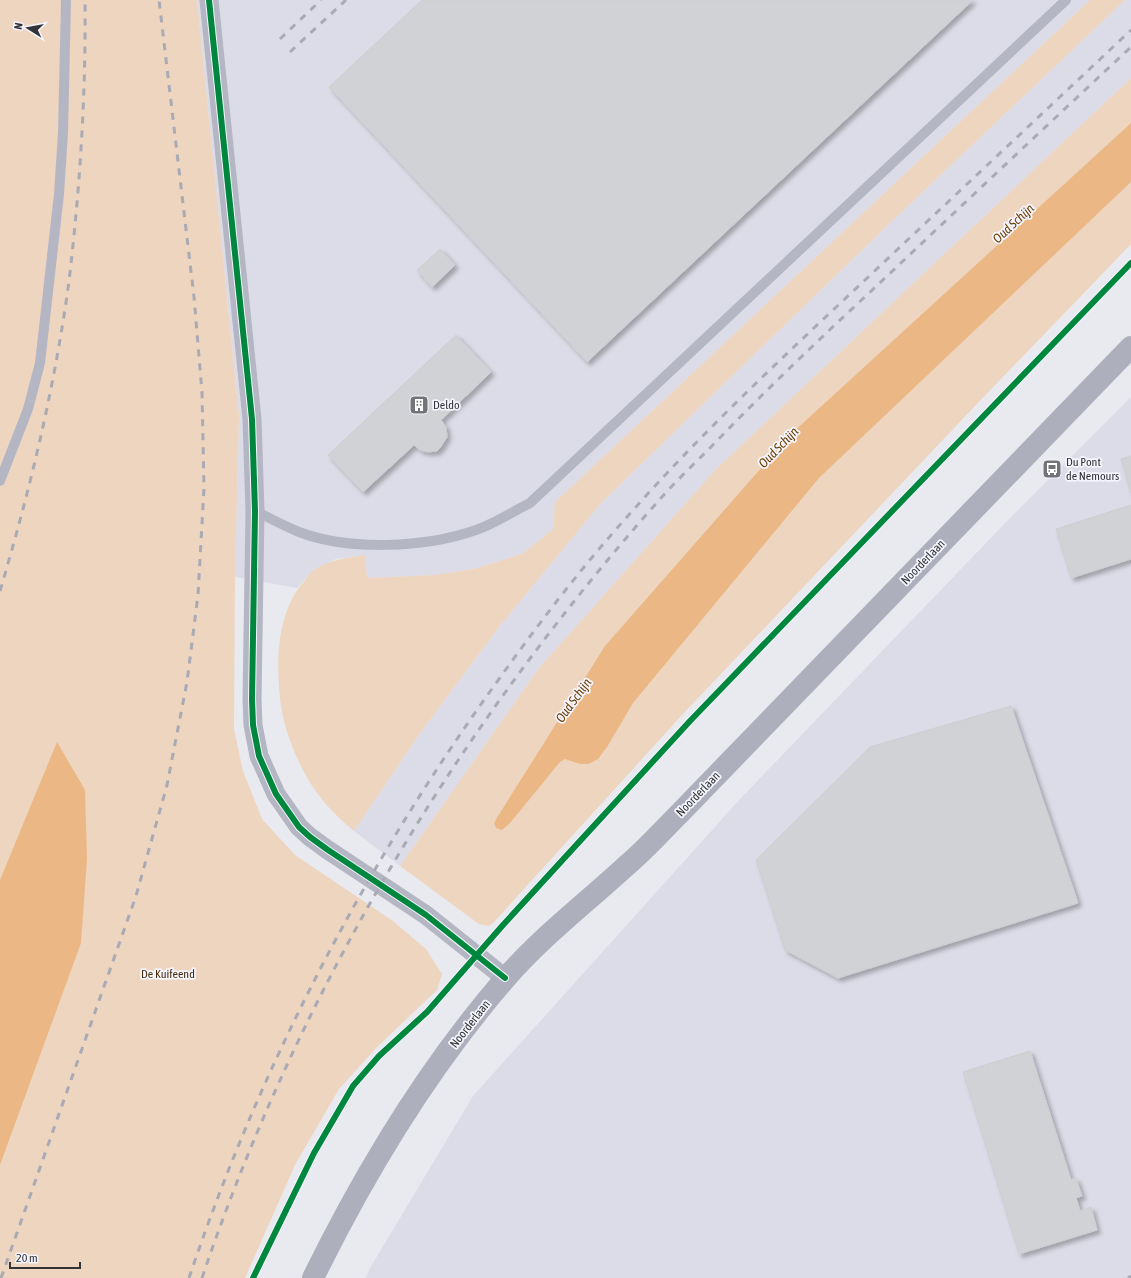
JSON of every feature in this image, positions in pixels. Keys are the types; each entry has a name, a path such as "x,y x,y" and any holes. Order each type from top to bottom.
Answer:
{"main road":[{"name":"Noorderlaan","path":"313,1278 358,1191 408,1110 437,1066 505,978 556,929 628,865 680,813 1131,347"}],"street":[{"path":"209,0 252,419 255,511 253,724 258,756 276,794 290,815 310,837 426,915 505,978"}],"lane":[{"path":"0,480 28,409 40,363 60,186 65,94 66,0"},
{"path":"255,511 300,532 338,542 384,546 431,541 476,530 530,503 1066,0"}],"shaded area":[{"path":"197,0 1090,0 555,502 553,529 522,554 477,568 435,575 367,578 365,555 336,559 314,569 297,588 235,577 239,416"},
{"path":"1125,0 1131,0 1131,78 716,469 539,668 400,866 354,831 418,736 499,627 601,503 888,225"},
{"path":"1131,397 1131,1278 366,1278 370,1268 473,1096 740,799 1010,518"}],"green space":[{"name":"De Kuifeend","path":"0,0 197,0 239,416 235,577 234,729 243,771 262,819 295,855 393,921 426,949 442,974 437,990 377,1047 339,1089 295,1165 245,1278 0,1278"},
{"path":"1090,0 1125,0 888,225 601,503 499,627 418,736 354,831 345,823 322,800 304,773 290,739 281,706 278,667 280,636 289,606 296,592 311,572 333,561 365,555 367,578 435,575 477,568 522,554 553,529 555,502"},
{"path":"1131,78 1131,244 682,715 494,922 489,926 479,924 400,866 539,668 716,469"}],"water":[{"name":"Oud Schijn","path":"1131,123 1131,182 819,478 633,703 607,747 598,759 589,764 580,764 565,759 560,762 510,823 502,830 496,828 494,823 498,816 605,646 791,434"},
{"path":"57,742 85,790 87,859 81,943 0,1165 0,880"}],"building":[{"path":"422,0 973,0 587,362 329,87"},
{"path":"440,249 455,265 432,287 417,270"},
{"name":"Deldo","path":"456,335 491,372 441,420 446,427 447,437 437,451 428,452 420,450 414,445 363,492 328,455"},
{"path":"1131,456 1131,493 1121,459"},
{"path":"1131,505 1131,559 1071,578 1056,529"},
{"path":"1011,706 1078,903 838,978 785,950 756,860 870,747"},
{"path":"1030,1051 1071,1180 1076,1178 1082,1196 1076,1198 1080,1211 1091,1207 1097,1230 1019,1254 963,1072"}],"railway":[{"path":"0,591 31,476 49,399 57,360 69,281 82,141 85,0"},
{"path":"1,1278 136,896 167,785 187,682 198,595 204,488 202,392 194,297 159,0"},
{"path":"280,39 321,0"},
{"path":"290,52 346,0"},
{"path":"189,1278 218,1198 249,1120 321,967 361,893 450,749 545,617 610,536 713,425 803,338 1131,30"},
{"path":"202,1278 241,1171 286,1067 337,964 392,865 453,769 518,675 587,585 679,479 808,351 1131,47"}],"cycle path":[{"path":"209,0 252,419 255,511 252,699 253,725 259,756 276,794 299,827 310,837 426,915 505,978"},
{"path":"253,1278 314,1153 353,1086 379,1056 427,1012 503,925 690,721 1131,263"}],"place":[{"name":"Deldo","path":"419,405"},
{"name":"Du Pont de Nemours","path":"1052,469"}]}
